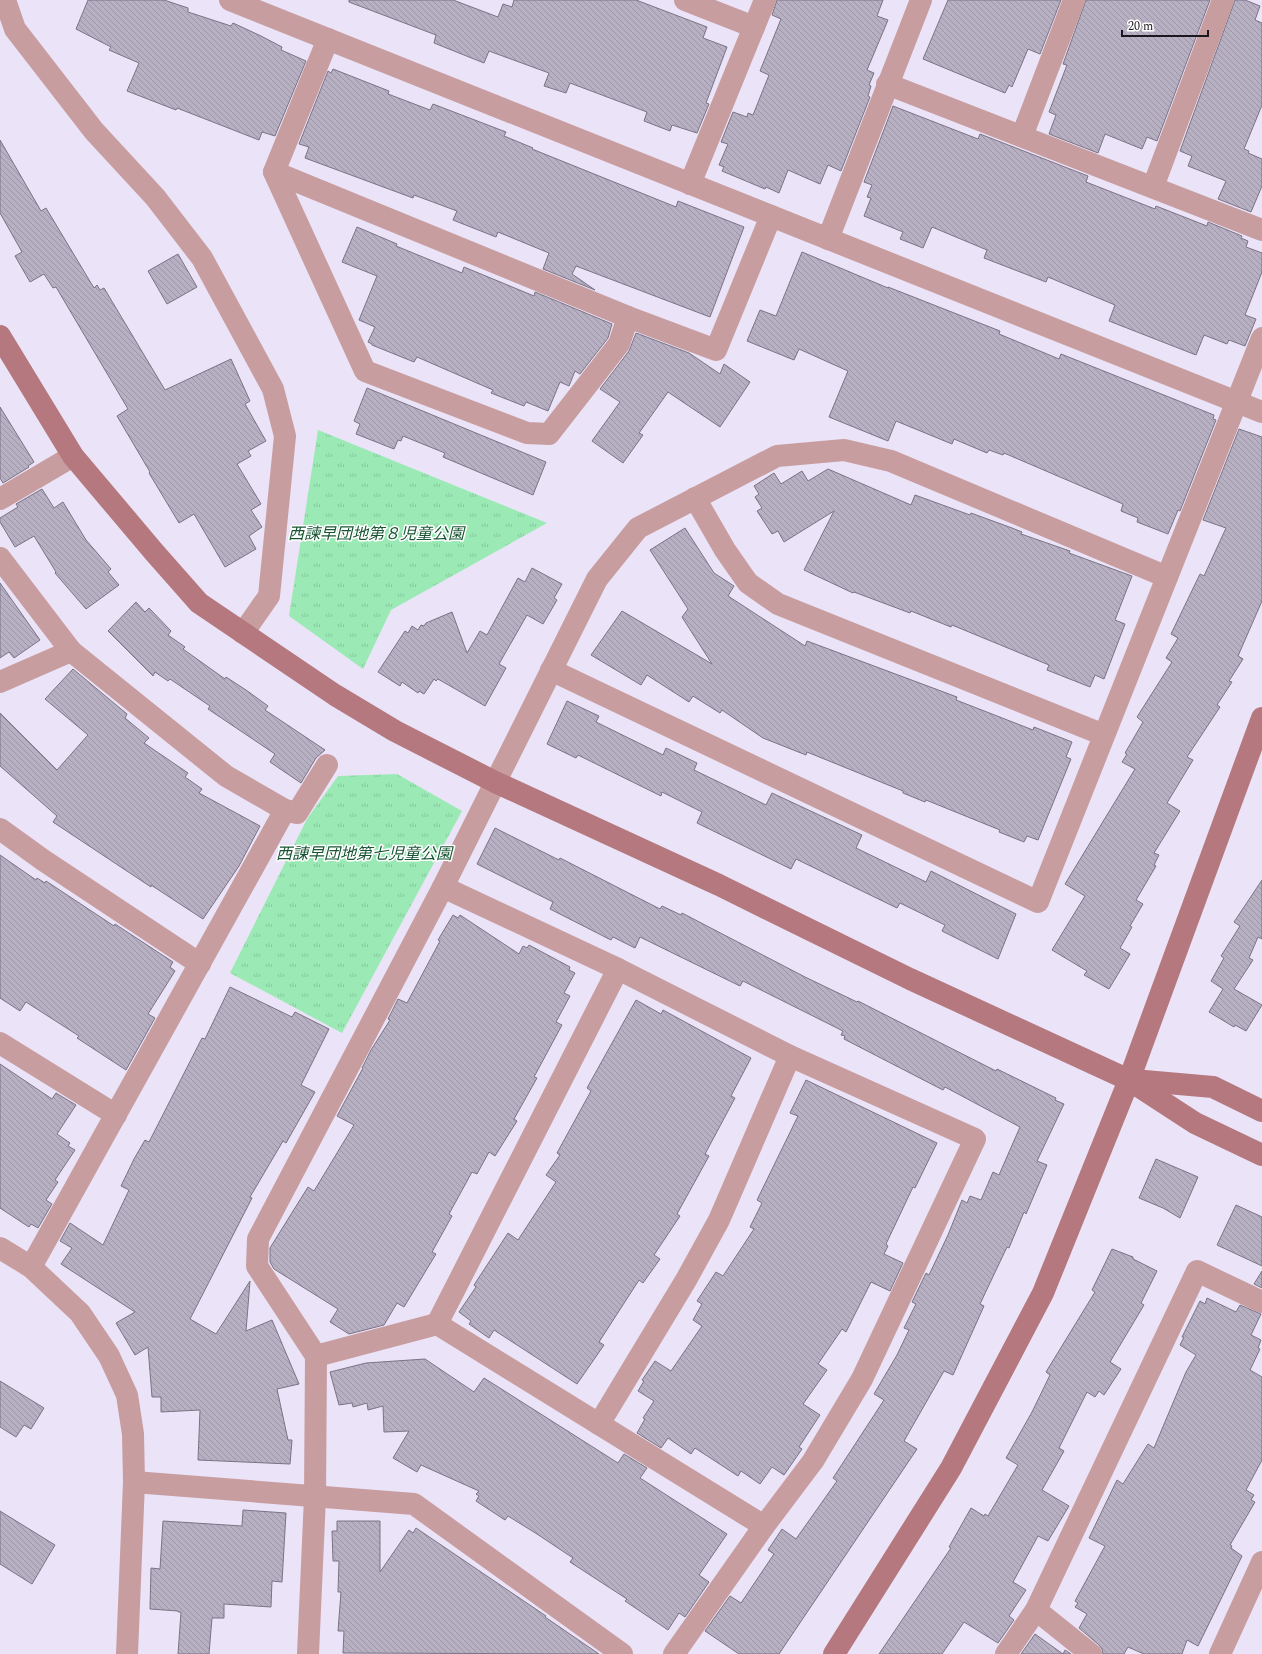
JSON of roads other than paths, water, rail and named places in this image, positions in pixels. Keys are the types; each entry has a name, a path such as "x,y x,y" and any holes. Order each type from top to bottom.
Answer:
{"street":[{"path":"5,0 15,29 94,131 155,197 202,258 273,389 285,436 269,596 242,633"},
{"path":"230,0 1262,412"},
{"path":"685,0 754,27"},
{"path":"690,184 765,0"},
{"path":"828,239 887,84 921,0"},
{"path":"1022,136 1074,0"},
{"path":"1153,187 1223,0"},
{"path":"328,39 274,172 365,371 528,433 549,434 619,344 628,317"},
{"path":"887,84 1262,230"},
{"path":"274,172 628,317 716,350 771,216"},
{"path":"0,336 73,456 154,552 200,603 335,695 388,727 496,782 719,885 910,979 1130,1080 1195,1123 1262,1155"},
{"path":"551,670 1038,902 1262,338"},
{"path":"308,1654 315,1497 316,1356 257,1266 258,1239 443,886 597,579 638,528 695,498 777,456 844,450 891,461 1167,577"},
{"path":"0,499 73,456"},
{"path":"695,498 725,550 748,583 778,604 1104,735"},
{"path":"0,558 71,651 226,776 285,810 297,813 327,765"},
{"path":"0,682 71,651"},
{"path":"834,1654 951,1468 1043,1293 1130,1080 1262,718"},
{"path":"31,1267 285,810"},
{"path":"0,829 200,964"},
{"path":"443,886 618,970 790,1056 975,1139 862,1379 814,1461 764,1526 674,1654"},
{"path":"437,1324 618,970"},
{"path":"0,1043 116,1115"},
{"path":"599,1424 686,1280 719,1220 790,1056"},
{"path":"1130,1080 1213,1087 1262,1111"},
{"path":"0,1248 31,1267 80,1313 109,1356 127,1395 133,1434 134,1482 127,1654"},
{"path":"1006,1654 1036,1610 1197,1271 1262,1302"},
{"path":"316,1356 437,1324 764,1526"},
{"path":"134,1482 414,1504 622,1654"},
{"path":"1220,1654 1262,1562"},
{"path":"1036,1610 1091,1654"}],"park label":[{"name":"西諫早団地第８児童公園","path":"376,533"},
{"name":"西諌早団地第七児童公園","path":"364,853"}]}
